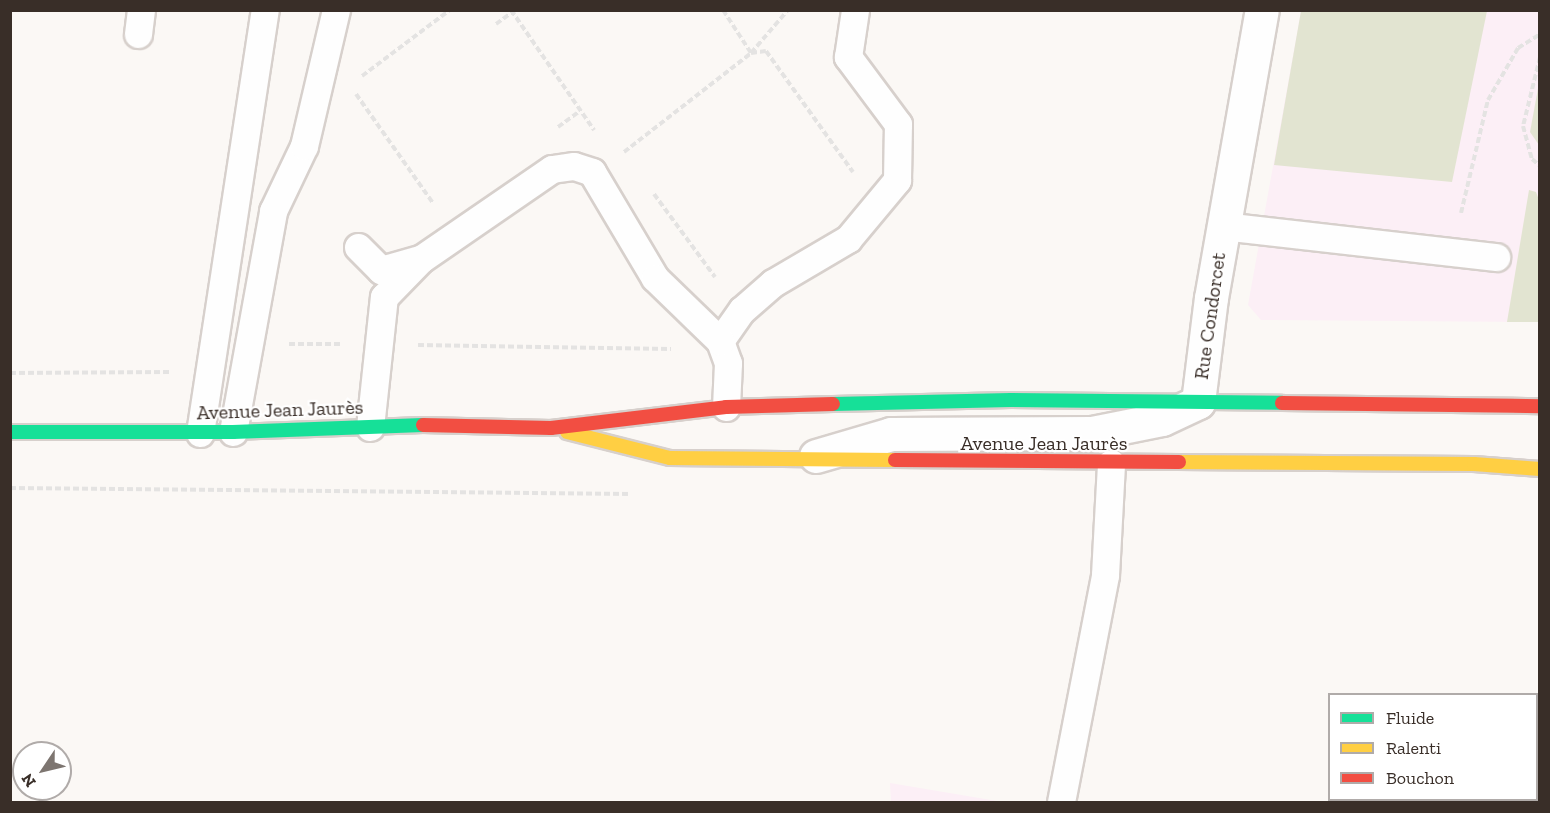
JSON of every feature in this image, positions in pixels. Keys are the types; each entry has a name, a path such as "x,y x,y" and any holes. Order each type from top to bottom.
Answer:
{"main road":[{"name":"Avenue Jean Jaurès","path":"10,432 200,433 370,427 551,428 726,407 1074,399 1539,406"},
{"name":"Avenue Jean Jaurès","path":"551,428 670,458 1474,464 1539,469"}],"street":[{"name":"Rue Condorcet","path":"804,459 891,434 1092,433 1162,419 1198,402 1223,226 1262,10"}],"lane":[{"path":"200,433 265,10"},
{"path":"233,432 273,211 304,146 336,10"},
{"path":"720,341 742,310 773,283 848,239 897,180 898,124 848,57 855,10"},
{"path":"370,427 384,297 422,259 552,169 574,166 592,172 655,278 720,341 728,363 726,407"},
{"path":"1223,226 1308,234 1451,254 1496,257"},
{"path":"358,247 381,270 422,259"},
{"path":"1061,802 1105,575 1111,463"}],"path":[{"path":"354,83 450,10"},
{"path":"723,10 751,53"},
{"path":"624,152 751,53 766,31 788,10"},
{"path":"496,24 513,11 579,112 598,135"},
{"path":"1451,254 1488,100 1518,48 1539,34"},
{"path":"751,53 766,51 853,170 853,178"},
{"path":"1539,57 1523,126 1532,159 1539,166"},
{"path":"353,90 433,204 442,205"},
{"path":"551,132 579,112"},
{"path":"615,147 624,152 631,162"},
{"path":"651,190 714,277 724,279"}],"shaded area":[{"path":"1301,11 1539,11 1539,322 1261,320 1248,305"},
{"path":"890,783 1003,802 891,802"}],"green space":[{"path":"1301,11 1487,11 1452,182 1274,165"},
{"path":"1539,83 1539,145 1530,132"},
{"path":"1529,190 1536,192 1539,200 1539,322 1507,322"}],"traffic: fast":[{"path":"833,404 1011,400 1282,403"},
{"path":"10,432 233,432 423,425"}],"traffic: slow":[{"path":"567,432 670,458 895,460"},
{"path":"1179,462 1474,464 1540,469"}],"traffic: jam":[{"path":"1282,403 1540,406"},
{"path":"423,425 551,428 726,407 833,404"},
{"path":"895,460 1179,462"}]}
